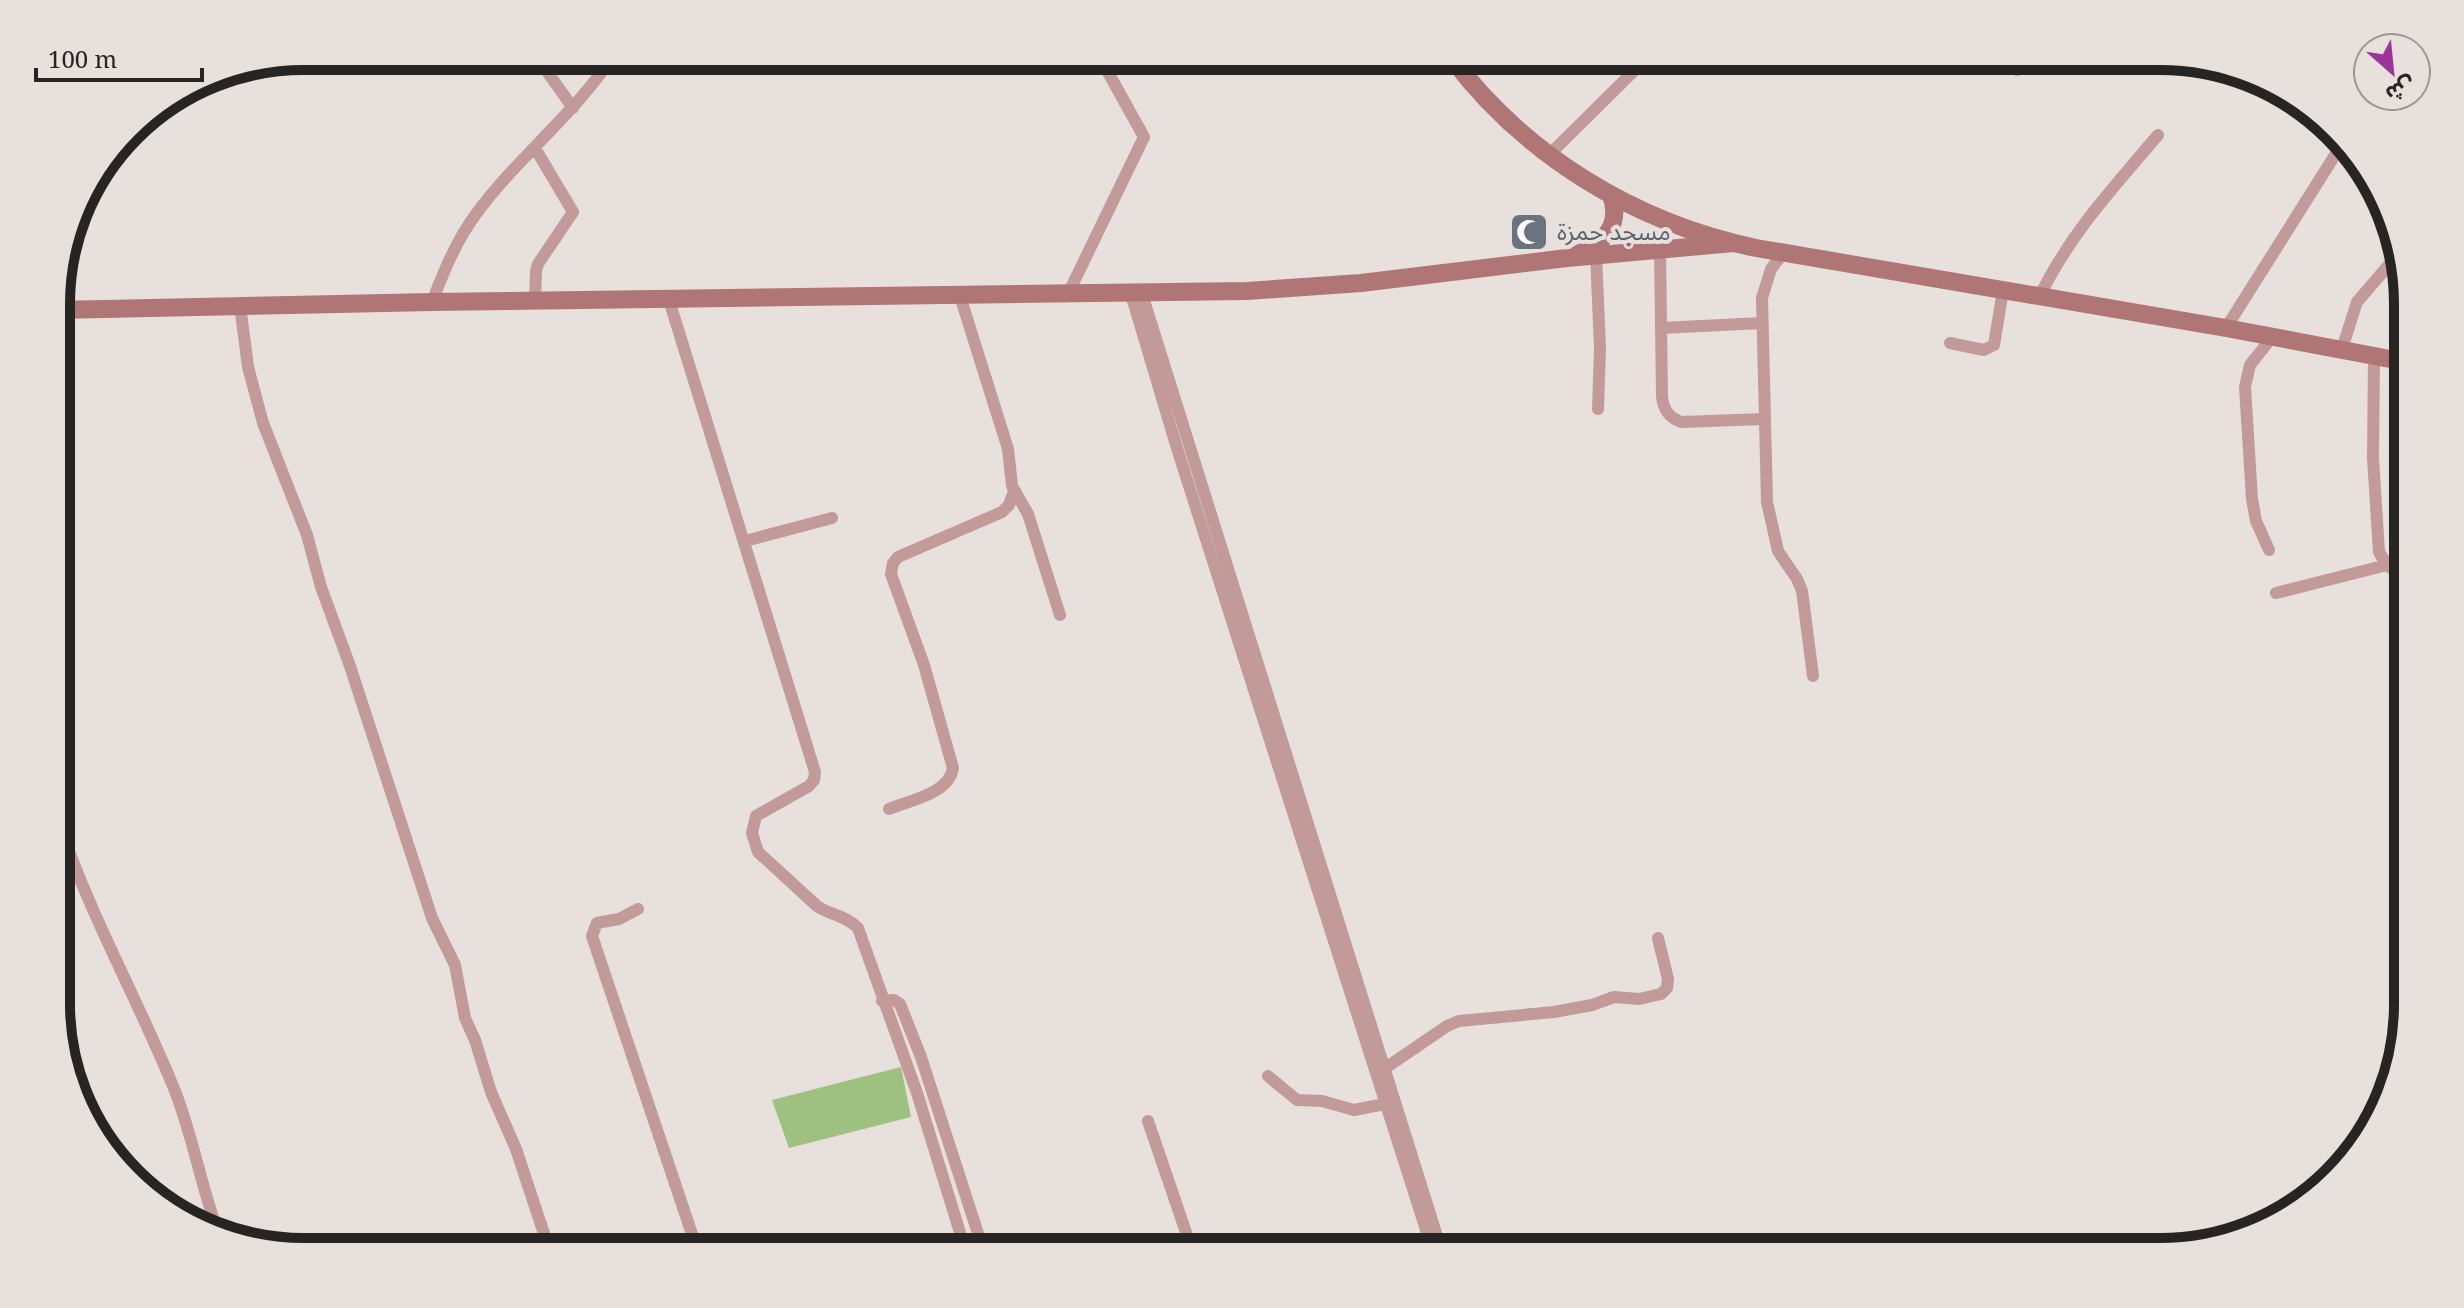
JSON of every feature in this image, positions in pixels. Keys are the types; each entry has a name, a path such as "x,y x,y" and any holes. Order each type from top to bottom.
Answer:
{"street":[{"path":"546,70 573,108"},
{"path":"432,302 451,253 475,215 501,183 573,108 602,70"},
{"path":"1068,294 1144,137 1107,70"},
{"path":"1462,70 1488,101 1549,155 1611,195 1692,231 1734,243 2394,360"},
{"path":"1549,155 1635,70"},
{"path":"2040,296 2053,269 2087,219 2158,135"},
{"path":"535,148 573,212 538,264 535,302"},
{"path":"2226,328 2337,151"},
{"path":"1605,238 1614,217 1611,195"},
{"path":"1567,258 1590,249 1647,213"},
{"path":"1637,252 1647,239 1650,222 1647,213"},
{"path":"71,310 1247,291 1361,283 1567,258 1734,243"},
{"path":"1660,250 1662,403 1668,415 1681,422 1764,419"},
{"path":"1784,252 1771,269 1764,288 1762,323 1767,502 1778,551 1802,591 1813,676"},
{"path":"1596,255 1600,343 1598,409"},
{"path":"2342,349 2357,302 2390,263"},
{"path":"1950,343 1984,350 1994,345 2003,290"},
{"path":"1136,294 1384,1069 1390,1103 1429,1237"},
{"path":"1136,294 1176,445 1390,1103 1437,1237"},
{"path":"960,296 1008,449 1014,491 1028,514 1060,615"},
{"path":"669,300 815,776 809,786 756,816 752,833 758,852 817,906 848,918 858,928 917,1093 962,1238"},
{"path":"240,305 248,367 263,423 302,522 432,918 455,965 465,1018 491,1092 516,1149 545,1238"},
{"path":"1661,328 1762,323"},
{"path":"2269,550 2253,510 2245,387 2250,365 2273,336"},
{"path":"2374,356 2373,466 2379,552 2394,570"},
{"path":"889,809 944,786 950,780 953,768 924,665 891,574 893,563 898,557 1002,512 1009,505 1014,491"},
{"path":"745,541 832,518"},
{"path":"2276,593 2387,565"},
{"path":"70,853 92,911 173,1088 215,1220"},
{"path":"638,909 619,919 597,923 592,936 693,1238"},
{"path":"1384,1069 1459,1021 1554,1012 1592,1005 1614,997 1645,998 1661,994 1667,988 1668,979 1658,938"},
{"path":"882,1001 894,1000 900,1004 930,1083 979,1238"},
{"path":"1268,1076 1297,1100 1322,1101 1354,1110 1390,1103"},
{"path":"1148,1121 1188,1238"}],"green space":[{"path":"901,1067 911,1117 789,1148 772,1100"}],"place":[{"name":"مسجد حمزة","path":"1529,232"}]}
